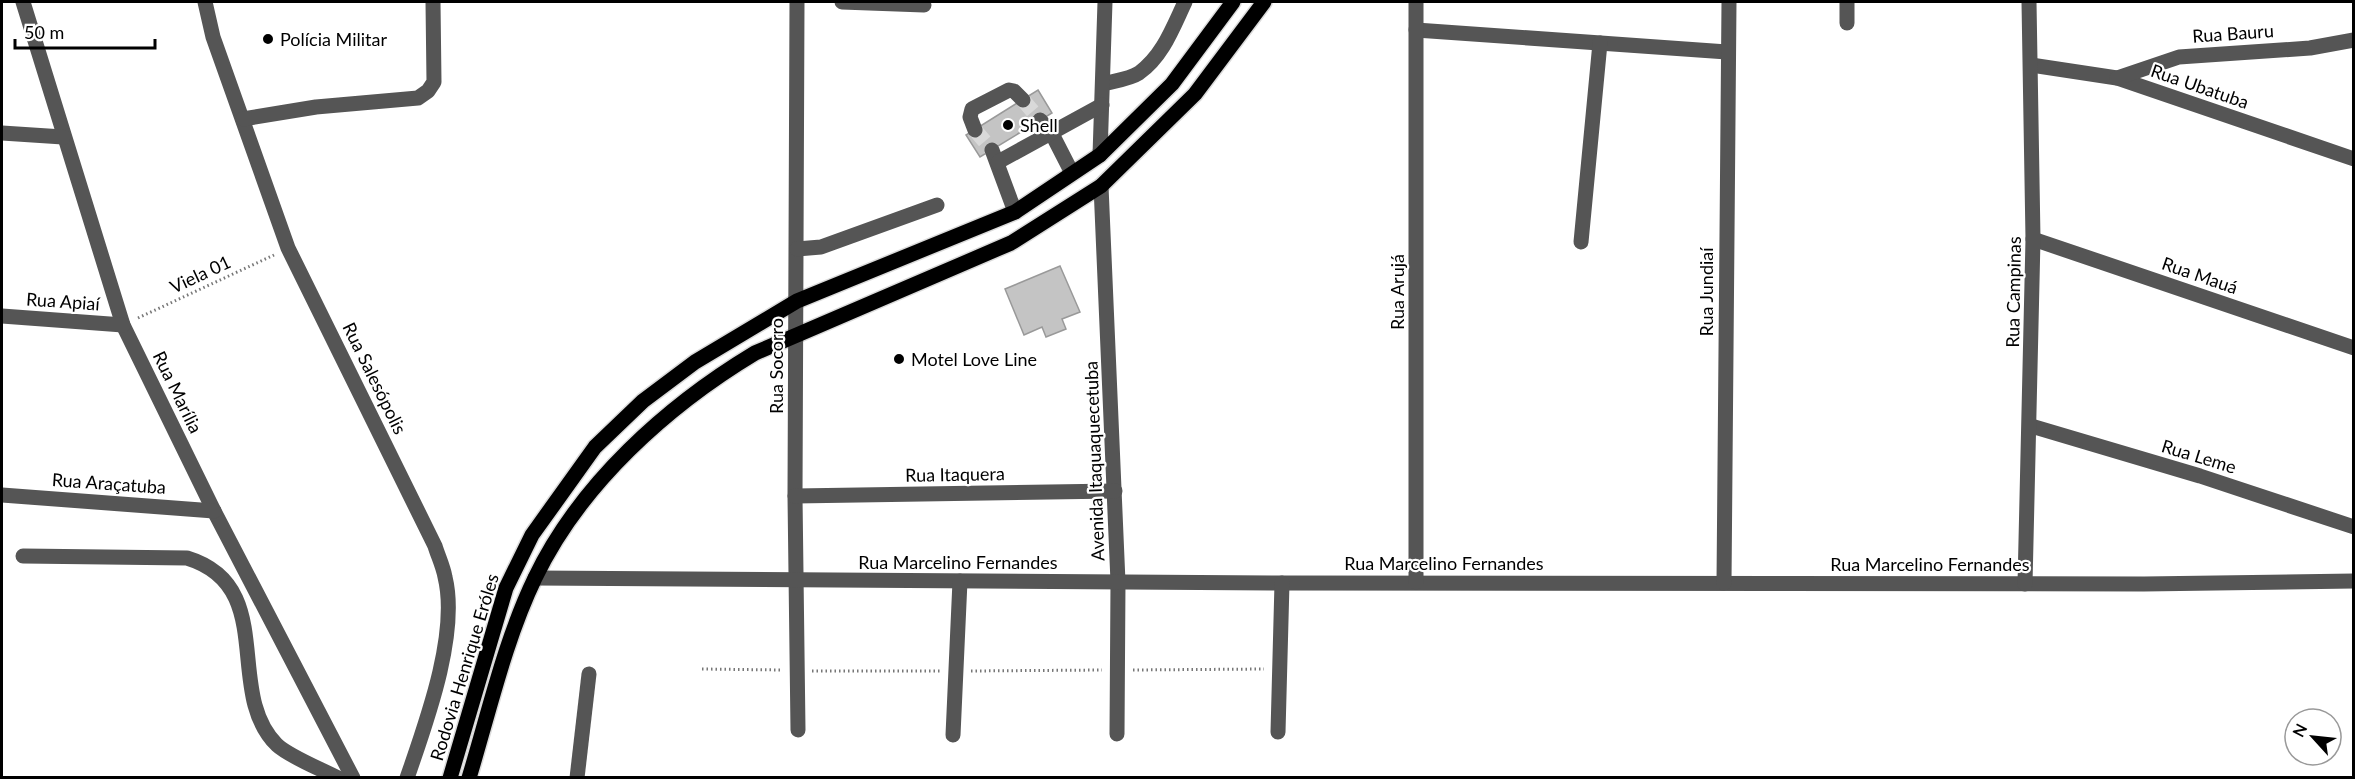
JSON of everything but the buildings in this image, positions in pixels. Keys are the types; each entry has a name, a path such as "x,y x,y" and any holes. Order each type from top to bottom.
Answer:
{"main road":[{"name":"Rodovia Henrique Eróles","path":"450,777 506,588 532,535 556,498 595,447 643,401 695,362 796,301 1015,212 1100,155 1172,84 1233,2"},
{"name":"Rodovia Henrique Eróles","path":"469,777 510,644 535,578 589,495 623,456 664,417 718,375 755,353 1011,243 1101,186 1195,94 1264,2"}],"street":[{"name":"Rua Marília","path":"23,2 123,325 214,511 353,777"},
{"name":"Rua Salesópolis","path":"204,2 213,37 288,248 435,546 446,578 448,608 436,688 407,777"},
{"path":"243,119 316,108 418,98 428,91 434,82 434,2"},
{"name":"Rua Socorro","path":"797,2 795,496 798,730"},
{"path":"842,2 924,5"},
{"path":"1100,155 1105,2"},
{"path":"1103,84 1138,74 1154,59 1166,41 1185,2"},
{"name":"Rua Arujá","path":"1416,2 1416,582"},
{"name":"Rua Jundiaí","path":"1724,584 1729,2"},
{"path":"1847,23 1848,2"},
{"name":"Rua Campinas","path":"2025,584 2031,426 2033,239 2029,2"},
{"path":"1416,30 1728,52"},
{"name":"Rua Bauru","path":"2117,78 2179,57 2310,48 2354,40"},
{"path":"1581,242 1600,43"},
{"name":"Rua Ubatuba","path":"2031,65 2117,78 2354,159"},
{"path":"975,130 970,117 972,109 1009,90 1014,91 1023,100"},
{"path":"1015,212 995,156 1052,134 1102,105"},
{"path":"1040,120 1052,134 1072,173"},
{"path":"2,133 63,136"},
{"name":"Avenida Itaquaquecetuba","path":"1101,186 1118,582 1117,734"},
{"path":"797,249 821,246 937,205"},
{"name":"Rua Mauá","path":"2033,239 2354,348"},
{"name":"Rua Apiaí","path":"2,316 123,325"},
{"name":"Rua Leme","path":"2031,426 2200,476 2354,527"},
{"name":"Rua Itaquera","path":"795,496 1115,491"},
{"name":"Rua Araçatuba","path":"2,495 214,511"},
{"path":"23,556 187,558 207,564 219,574 243,617 255,707 263,725 278,745 338,777"},
{"name":"Rua Marcelino Fernandes","path":"535,578 1724,584 2354,581"},
{"path":"953,735 960,581"},
{"path":"1278,732 1282,583"},
{"path":"577,777 589,674"}],"path":[{"name":"Viela 01","path":"123,325 288,248"},
{"path":"702,669 799,671 1278,669"}],"tunnel":[{"path":"1023,100 1040,120"},
{"path":"975,130 992,150"}],"place":[{"name":"Polícia Militar","path":"268,39"},
{"name":"Shell","path":"1008,125"},
{"name":"Motel Love Line","path":"899,359"}]}
